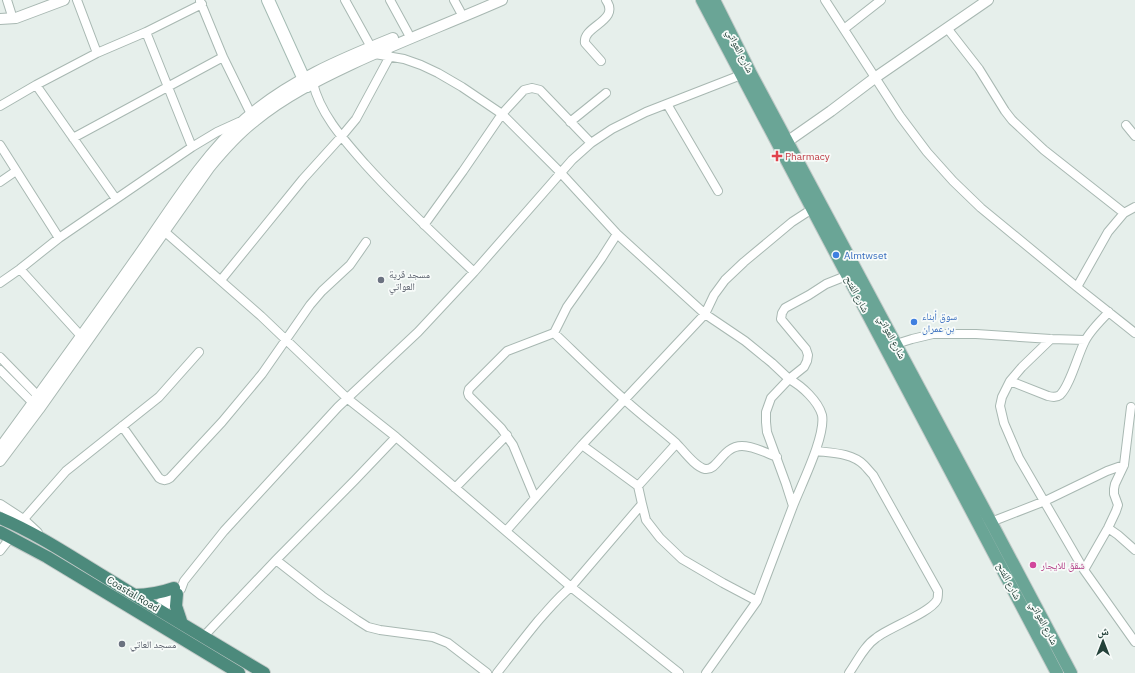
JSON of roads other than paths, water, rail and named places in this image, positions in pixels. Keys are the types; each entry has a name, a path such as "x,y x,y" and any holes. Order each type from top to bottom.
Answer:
{"highway":[{"name":"Coastal Road","path":"0,518 46,542 264,673"},
{"name":"Coastal Road","path":"0,532 47,557 239,673"},
{"path":"134,595 175,591 176,606 182,624"}],"main road":[{"path":"268,0 309,83"},
{"path":"277,0 309,83"},
{"name":"شارع الفتح","path":"702,0 741,75 784,144 812,209 852,273 1039,625 1057,673"},
{"name":"شارع العواتي","path":"714,0 784,144 852,273 896,344 991,522 1039,625 1071,673"}],"street":[{"path":"7,0 12,16"},
{"path":"0,13 12,16 45,0"},
{"path":"0,19 64,0"},
{"path":"78,0 97,53"},
{"path":"345,0 373,50 421,64 462,87 502,114 560,172 617,234 705,314 745,341 804,390 819,408 822,416 820,441 756,601 706,673"},
{"path":"390,0 408,33"},
{"path":"454,0 460,11"},
{"path":"0,283 59,238 192,147 217,132 373,50 408,33 486,0"},
{"path":"373,50 502,0"},
{"path":"600,61 584,40 586,35 610,12 610,5 606,0"},
{"path":"825,0 900,116 927,152 953,181 981,208 1135,333"},
{"path":"844,29 881,0"},
{"path":"784,144 988,0"},
{"path":"0,106 97,53 146,32 201,2 248,117"},
{"path":"947,28 979,69 1012,120 1044,150 1124,212"},
{"path":"146,32 192,147"},
{"path":"221,280 303,179 356,119 390,56"},
{"path":"73,138 223,57"},
{"path":"158,610 184,581 224,531 338,407 418,332 474,272 572,160 612,129 646,112 741,75"},
{"path":"309,83 341,137 385,186 474,272"},
{"path":"0,448 38,402 223,151 255,121 309,83"},
{"path":"36,85 116,199"},
{"path":"424,225 502,114 524,90 532,88 540,90 591,144"},
{"path":"570,122 606,93"},
{"path":"667,104 718,191"},
{"path":"0,461 81,336 201,167 227,137 248,117"},
{"path":"1126,125 1135,136"},
{"path":"0,145 59,238"},
{"path":"0,182 16,171"},
{"path":"1077,287 1108,232 1124,212 1135,206"},
{"path":"506,531 582,445 705,314 714,295 725,280 792,222 812,209"},
{"path":"164,231 261,316 348,399 571,587 679,673"},
{"path":"535,498 513,446 507,436 469,396 469,389 506,351 554,333 567,307 617,234"},
{"path":"122,426 159,478 162,480 167,480 170,478 222,422 262,374 310,305 322,291 350,265 366,242"},
{"path":"20,269 81,336"},
{"path":"793,506 767,432 766,412 771,398 789,379 804,367 808,355 806,349 781,319 782,313 785,308 826,284 852,273"},
{"path":"1010,381 1048,396 1054,397 1060,395 1065,388 1085,340 1109,312"},
{"path":"554,333 624,400 676,444 701,468 710,469 714,467 726,452 730,449 742,446 777,457"},
{"path":"896,344 933,334 976,334 1085,340"},
{"path":"1051,339 1022,366 1010,381 1002,397 1000,406 1004,423 1019,458 1084,570 1135,642"},
{"path":"23,520 66,471 159,397 199,352"},
{"path":"0,357 38,402"},
{"path":"0,370 38,402"},
{"path":"1084,570 1108,528 1118,505 1114,494 1115,484 1124,465 1131,406"},
{"path":"455,488 507,436"},
{"path":"203,637 276,560 396,438"},
{"path":"638,486 676,444"},
{"path":"582,445 638,486 646,520 660,538 682,559 756,601"},
{"path":"816,451 838,453 854,458 864,464 873,475 938,591 938,599 935,603 876,638 849,673"},
{"path":"991,522 1045,502 1106,471 1124,465"},
{"path":"497,673 552,605 571,587 642,504"},
{"path":"0,505 23,520 46,542"},
{"path":"1108,528 1135,550"},
{"path":"0,551 11,537"},
{"path":"276,560 356,620 380,630 433,637 448,643 486,673"}],"place":[{"name":"Pharmacy","path":"777,156"},
{"name":"Almtwset","path":"836,255"},
{"name":"مسجد قرية العواتي","path":"381,280"},
{"name":"سوق أبناء بن عمران","path":"914,322"},
{"name":"شقق للايجار","path":"1033,565"},
{"name":"مسجد العاتي","path":"122,644"}]}
